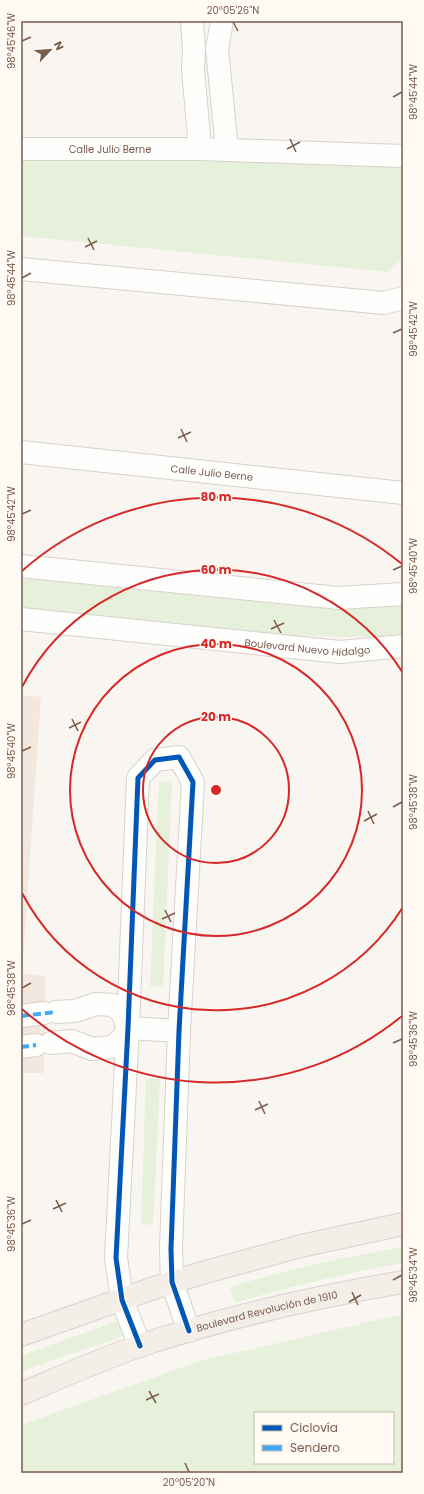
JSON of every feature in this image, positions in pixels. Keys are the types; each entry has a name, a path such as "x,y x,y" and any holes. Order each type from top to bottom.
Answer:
{"main road":[{"path":"21,1335 172,1282 301,1246 403,1224"},
{"name":"Boulevard Revolución de 1910","path":"21,1394 140,1346 189,1331 294,1303 403,1282"}],"street":[{"path":"192,21 194,49 193,69 200,149"},
{"path":"222,21 217,49 227,150"},
{"path":"194,49 217,49"},
{"name":"Calle Julio Berne","path":"21,149 200,149 403,156"},
{"path":"21,269 384,303 403,298"},
{"name":"Calle Julio Berne","path":"21,452 403,493"},
{"path":"21,566 339,598 403,594"},
{"name":"Boulevard Nuevo Hidalgo","path":"21,619 340,652 403,646"},
{"path":"140,1346 122,1300 116,1258 128,1028 138,778 155,760 179,757 193,782 179,1031 172,1282 189,1331"},
{"path":"21,1016 50,1012 75,1011 96,1004 113,1005 122,1012 128,1028 122,1039 112,1047 92,1049 72,1041 36,1045"},
{"path":"128,1028 179,1031"}],"shaded area":[{"path":"21,695 41,697 22,974 45,976 44,1073 21,1073"}],"green space":[{"path":"21,153 401,158 403,178 401,260 388,272 21,236"},
{"path":"21,578 341,610 403,606 403,636 347,637 280,635 21,608"},
{"path":"159,781 172,783 163,987 150,986"},
{"path":"146,1079 160,1079 153,1225 141,1224"},
{"path":"403,1247 403,1263 318,1280 235,1303 230,1287 316,1264"},
{"path":"403,1314 403,1473 21,1473 21,1425 200,1361"},
{"path":"121,1321 125,1334 116,1339 21,1372 21,1356 111,1323"}],"marked path":[{"path":"21,1016 56,1012"},
{"path":"21,1047 36,1045"}],"cycle path":[{"path":"140,1346 122,1300 116,1258 128,1028 138,778 155,760 179,757 193,782 179,1031 171,1249 172,1282 189,1331"}]}
